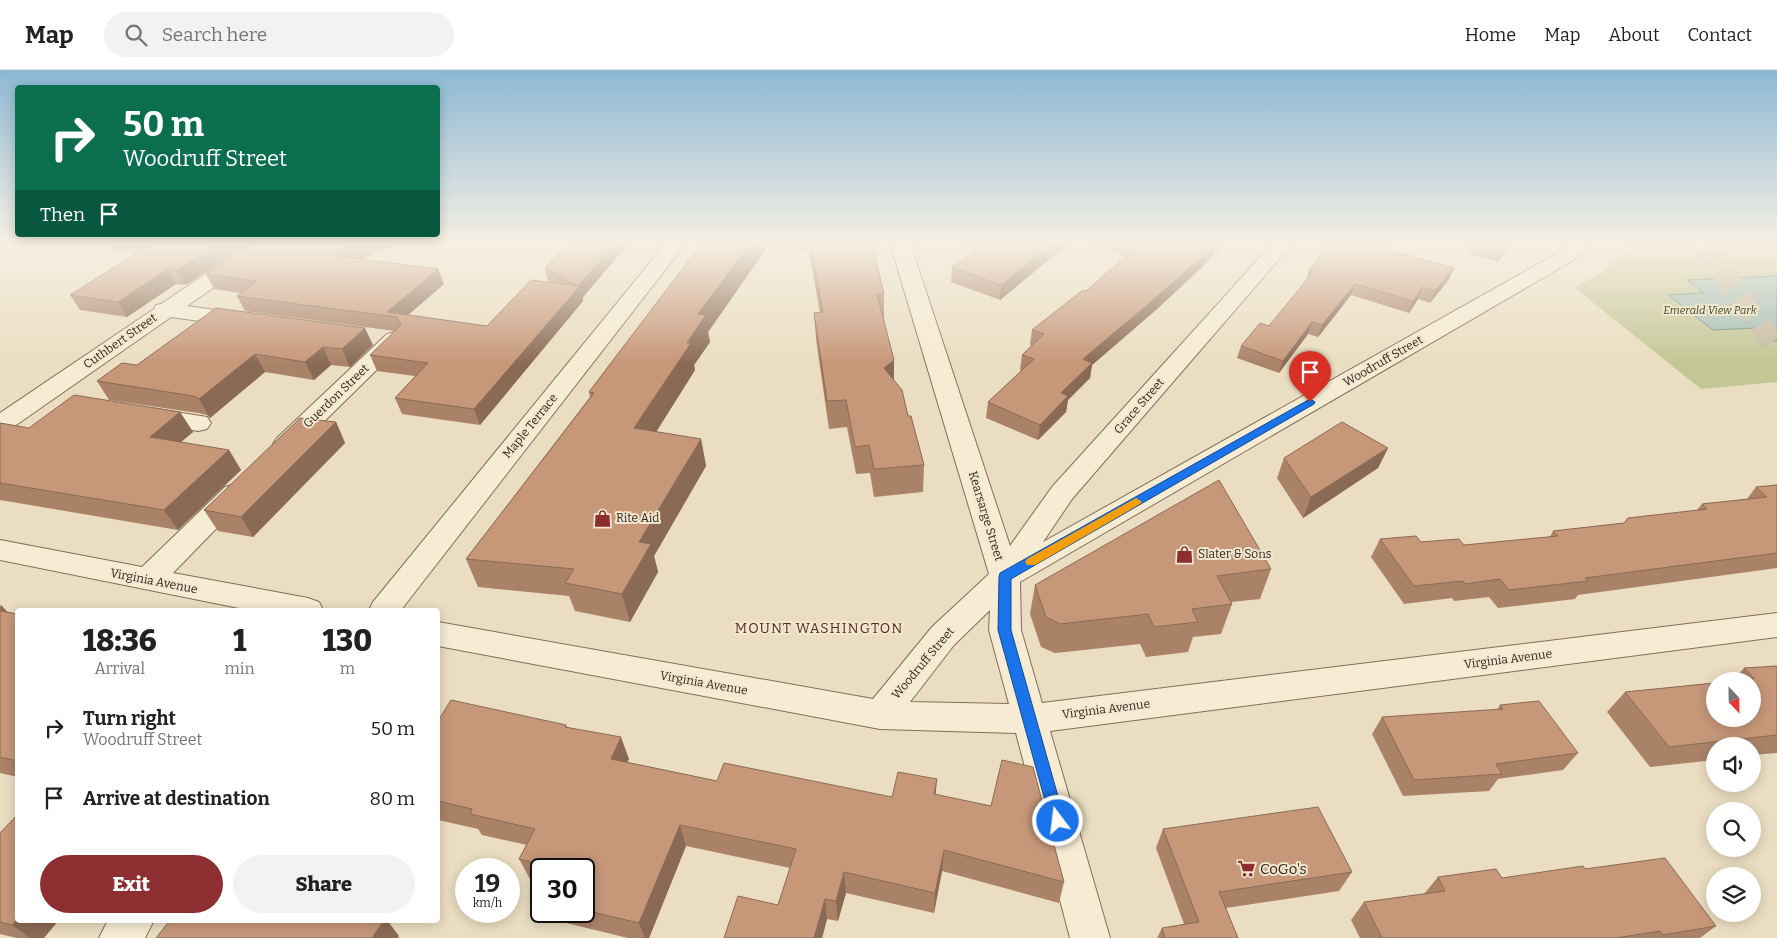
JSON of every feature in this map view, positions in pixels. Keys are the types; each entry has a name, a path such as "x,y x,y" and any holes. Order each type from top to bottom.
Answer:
{"street":[{"name":"Cuthbert Street","path":"0,424 204,284"},
{"name":"Maple Terrace","path":"386,608 644,284"},
{"name":"Kearsarge Street","path":"913,284 1005,577 1005,630 1090,938"},
{"name":"Grace Street","path":"1005,577 1062,493 1247,284"},
{"name":"Woodruff Street","path":"880,715 943,636 1005,577 1518,284"},
{"path":"164,310 259,322"},
{"name":"Guerdon Street","path":"147,580 395,339 366,335"},
{"path":"38,398 66,402"},
{"path":"132,413 198,423"},
{"name":"Virginia Avenue","path":"0,550 297,608"},
{"name":"Virginia Avenue","path":"440,634 880,715 1030,719 1777,625"},
{"path":"119,938 132,923"}],"green space":[{"name":"Emerald View Park","path":"1583,284 1777,284 1777,382 1701,389 1575,288"}],"water":[{"path":"1692,284 1777,284 1777,341 1774,341 1755,328 1713,330 1668,295 1704,293"}],"building":[{"path":"89,284 146,284 118,302 70,295"},
{"path":"254,284 421,284 387,312 487,326 528,284 560,284 580,286 474,409 395,398 428,363 370,355 401,325 397,317 237,296"},
{"path":"671,284 720,284 698,314 706,315 687,343 691,343 634,428 701,439 639,542 651,544 622,594 565,583 574,569 466,559 594,393 589,392"},
{"path":"818,284 882,284 884,294 877,294 894,360 884,368 902,390 908,416 911,416 924,465 874,469 869,445 855,447 846,400 827,401 814,313 823,312"},
{"path":"1095,284 1172,284 1083,359 1092,363 1061,393 1068,396 1040,425 988,402 1034,359 1022,355 1044,334 1032,330 1083,290 1086,291"},
{"path":"1304,284 1441,284 1435,291 1423,287 1413,301 1355,284 1322,325 1312,322 1283,361 1241,346 1260,323 1269,326"},
{"path":"216,308 365,328 342,349 323,347 305,362 255,354 199,399 187,395 97,381 122,363 137,365"},
{"path":"74,395 180,412 150,437 229,450 164,510 0,483 0,423 29,428"},
{"path":"300,418 336,422 241,517 204,510"},
{"path":"1342,422 1388,448 1311,497 1284,458"},
{"name":"Slater & Sons","path":"1219,480 1271,569 1217,576 1232,604 1192,609 1198,622 1154,627 1148,614 1060,624 1046,617 1035,585"},
{"path":"1777,485 1777,553 1585,578 1588,581 1509,590 1500,579 1465,584 1463,581 1414,586 1380,539 1416,536 1421,542 1459,539 1464,545 1558,536 1553,531 1624,523 1628,518 1707,509 1702,504 1767,497 1756,487"},
{"path":"0,611 15,614 15,760 0,757"},
{"path":"1777,666 1777,735 1706,737 1706,743 1669,747 1625,692 1706,684 1706,728 1761,728 1761,672 1748,672 1744,668"},
{"path":"451,700 566,725 565,727 621,737 611,759 717,781 724,763 892,797 898,772 937,779 934,794 991,806 1002,760 1033,767 1064,882 944,850 935,893 844,872 836,901 825,899 814,938 724,938 738,896 778,905 796,849 680,825 639,923 595,913 595,858 530,858 530,862 520,859 535,829 470,814 472,809 440,801 440,718"},
{"path":"1539,701 1578,753 1496,764 1502,774 1414,780 1382,717 1503,709 1500,705"},
{"name":"CoGo's","path":"1318,807 1352,872 1219,892 1238,938 1165,938 1162,928 1199,922 1163,829"},
{"path":"15,817 15,922 12,925 0,922 0,833"},
{"path":"1665,858 1706,913 1706,922 1713,922 1716,926 1663,935 1660,931 1616,938 1382,938 1364,902 1445,891 1438,877 1496,869 1502,878 1583,866 1585,869"},
{"path":"168,923 382,923 372,938 156,938"}],"tunnel":[{"path":"1731,284 1777,350"}],"slow traffic":[{"path":"1031,562 1136,502"}],"place":[{"name":"Rite Aid","path":"602,518"},
{"name":"Slater & Sons","path":"1184,554"},
{"name":"CoGo's","path":"1246,869"}],"district":[{"name":"MOUNT WASHINGTON","path":"819,628"}],"route":[{"path":"1058,821 1005,630 1005,577 1310,402"}]}
